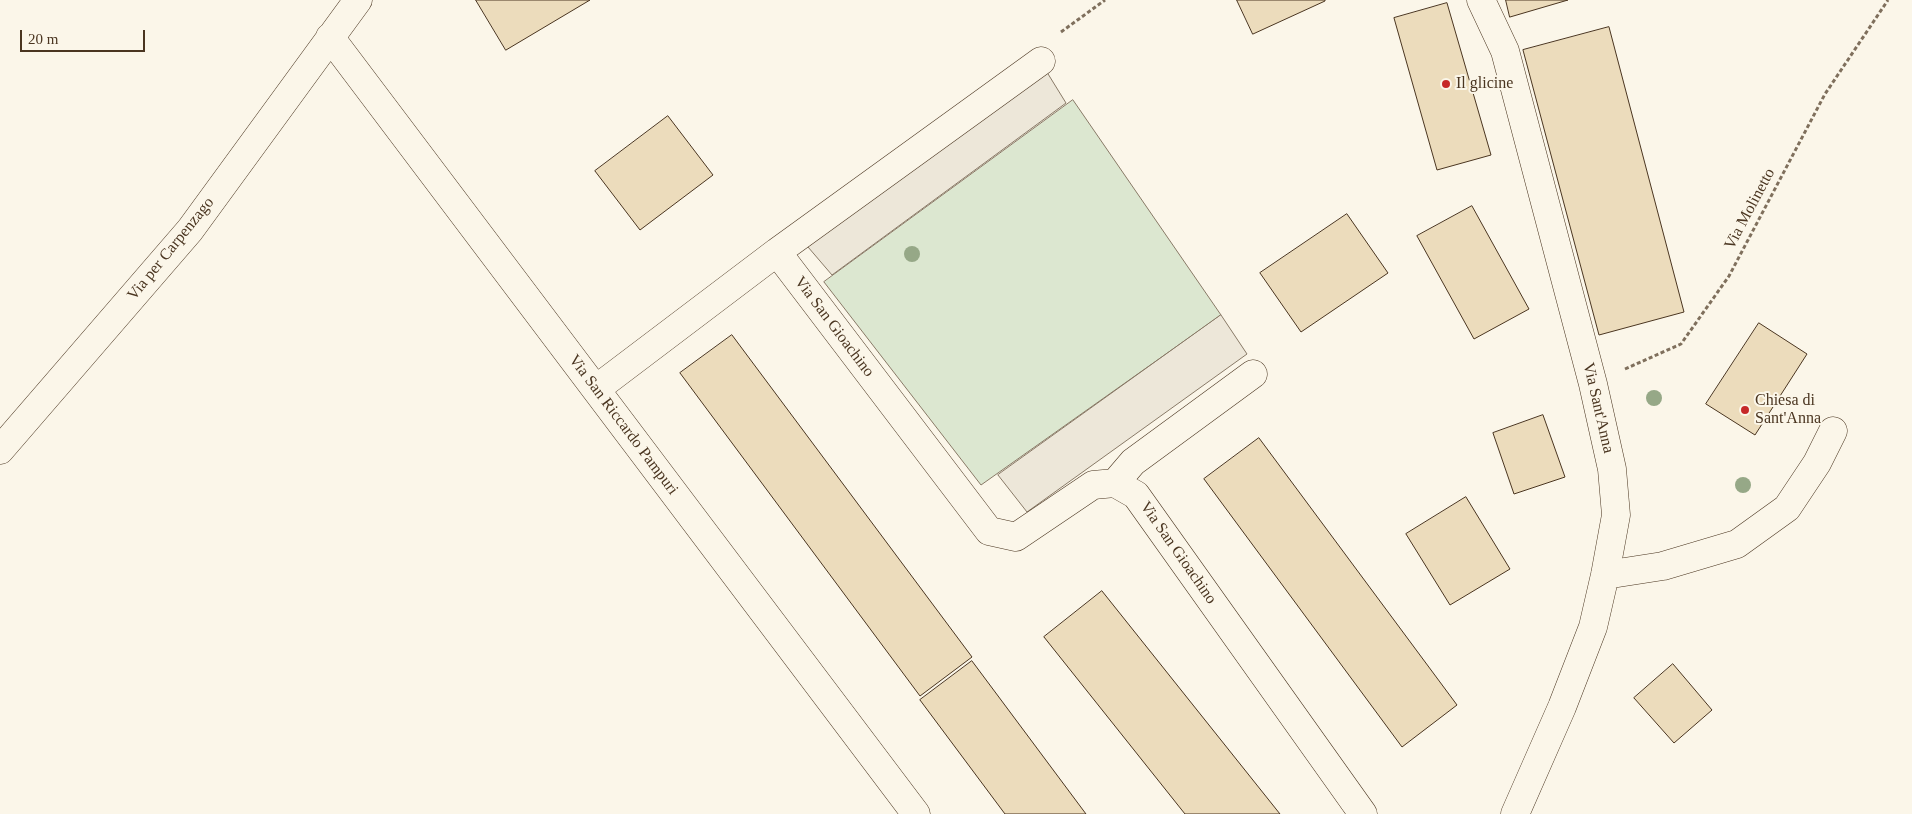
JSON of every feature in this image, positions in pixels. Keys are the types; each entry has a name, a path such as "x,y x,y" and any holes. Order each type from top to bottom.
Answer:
{"street":[{"name":"Via per Carpenzago","path":"0,450 190,230 358,0"},
{"name":"Via Sant'Anna","path":"1481,0 1505,51 1593,384 1612,469 1616,515 1605,575 1592,627 1562,707 1515,814"},
{"name":"Via San Riccardo Pampuri","path":"330,37 916,814"},
{"path":"596,390 777,252 1041,61"},
{"name":"Via San Gioachino","path":"777,252 988,530 1016,537 1093,485 1115,482 1136,495 1363,814"},
{"path":"1115,482 1133,462 1253,374"},
{"path":"1605,575 1663,566 1737,544 1787,508 1817,463 1833,431"}],"path":[{"path":"1041,61 1039,48 1105,0"},
{"name":"Via Molinetto","path":"1593,384 1681,344 1729,276 1825,94 1888,0"}],"green space":[{"path":"1073,100 1221,315 981,485 824,282"}],"shaded area":[{"path":"1045,69 1066,103 832,275 808,247"},
{"path":"1221,315 1247,354 1027,512 998,475"}],"building":[{"path":"476,0 590,0 506,50"},
{"path":"1237,0 1325,0 1325,1 1253,34"},
{"path":"1506,0 1568,0 1510,17"},
{"path":"1447,3 1491,155 1437,170 1394,18"},
{"path":"1609,27 1684,312 1599,335 1523,50"},
{"path":"668,116 713,175 640,230 595,171"},
{"path":"1472,206 1529,309 1474,339 1417,236"},
{"path":"1347,214 1388,273 1301,332 1260,273"},
{"path":"1759,323 1807,354 1755,435 1706,404"},
{"path":"732,335 972,657 920,696 680,373"},
{"path":"1543,415 1565,477 1514,494 1493,433"},
{"path":"1259,438 1457,705 1402,747 1204,479"},
{"path":"1466,497 1510,569 1450,605 1406,534"},
{"path":"1102,591 1280,814 1185,814 1044,637"},
{"path":"972,661 1086,814 1005,814 920,700"},
{"path":"1673,664 1712,710 1674,743 1634,698"}],"place":[{"name":"Il glicine","path":"1446,84"},
{"name":"Chiesa di Sant'Anna","path":"1745,410"}]}
